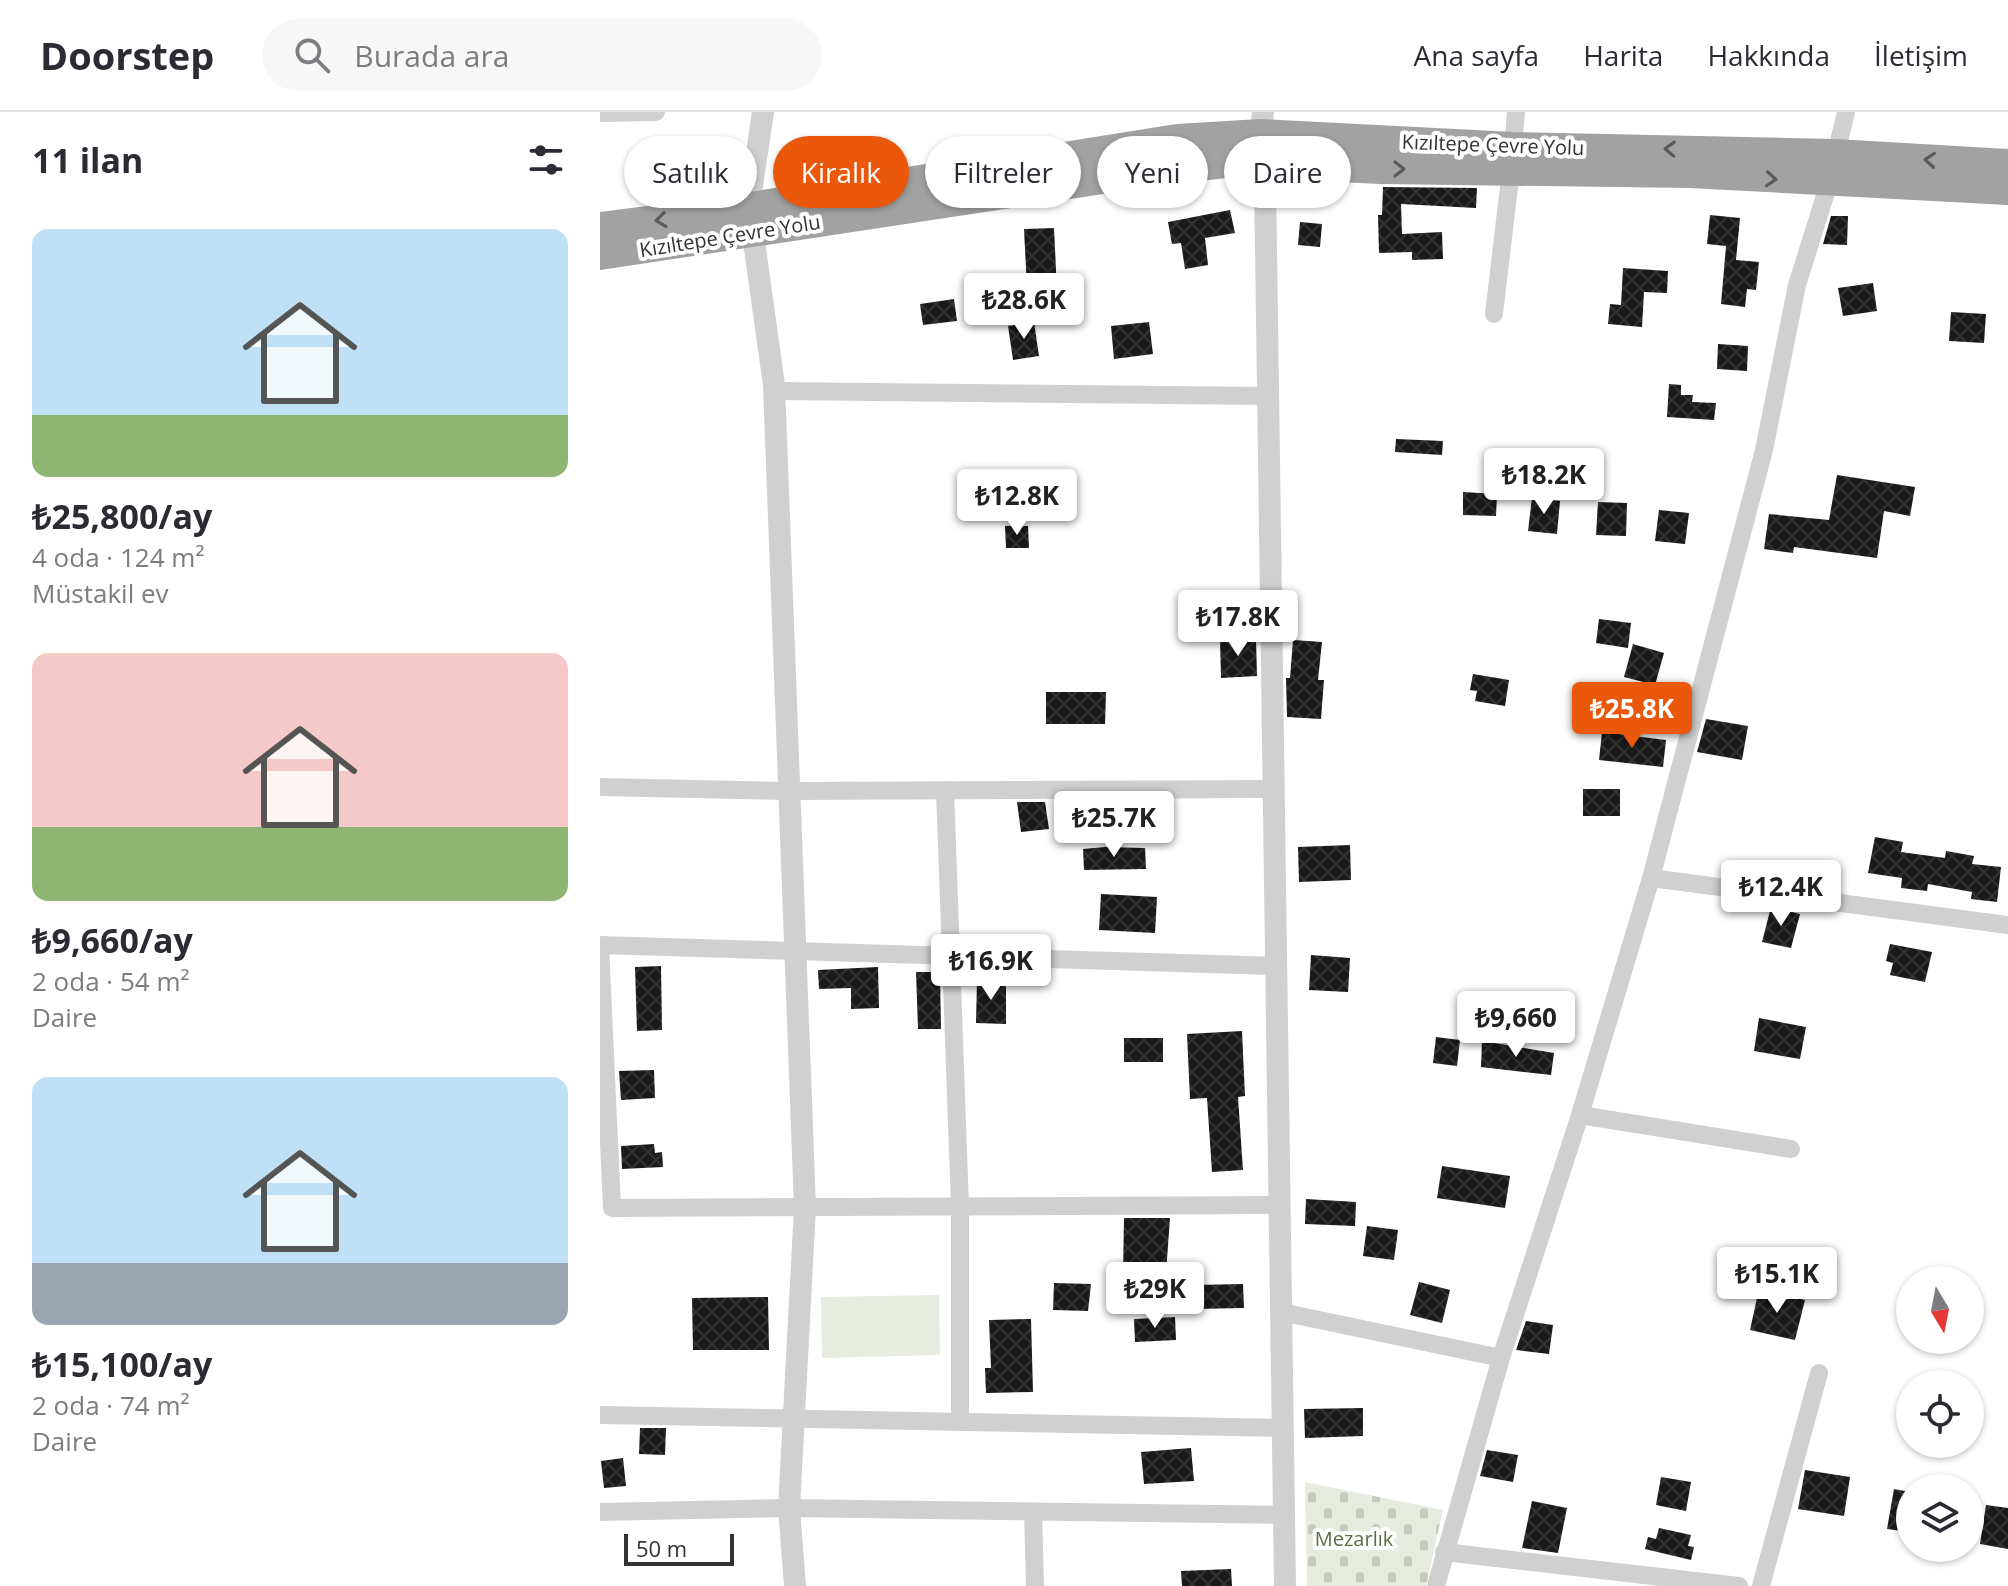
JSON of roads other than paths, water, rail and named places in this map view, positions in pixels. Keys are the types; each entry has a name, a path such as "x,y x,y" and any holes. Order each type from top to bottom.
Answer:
{"highway":[{"name":"Kızıltepe Çevre Yolu","path":"600,255 751,219 1177,139 1224,138"},
{"name":"Kızıltepe Çevre Yolu","path":"1351,144 1512,158 1832,168 2008,164"},
{"name":"Kızıltepe Çevre Yolu","path":"1832,168 2008,190"},
{"name":"Kızıltepe Çevre Yolu","path":"600,227 751,219"}],"street":[{"path":"600,113 656,112"},
{"path":"763,112 751,219 774,391 805,1207 789,1508 795,1586"},
{"path":"1494,314 1516,112"},
{"path":"1436,1586 1501,1358 1580,1115 1651,878 1764,450 1797,285 1846,112"},
{"path":"1264,208 1285,1586"},
{"path":"774,391 1268,396"},
{"path":"600,787 789,791 1274,789"},
{"path":"945,790 960,1206 960,1422"},
{"path":"1651,878 2008,925"},
{"path":"1276,966 600,945 612,1208 1280,1205"},
{"path":"1580,1115 1791,1149"},
{"path":"1281,1312 1501,1358"},
{"path":"1761,1586 1819,1373"},
{"path":"600,1415 1283,1428"},
{"path":"600,1512 789,1508 1284,1515"},
{"path":"1033,1512 1035,1586"},
{"path":"1444,1552 1739,1586"}],"park label":[{"name":"Mezarlık","path":"1354,1539"}]}
